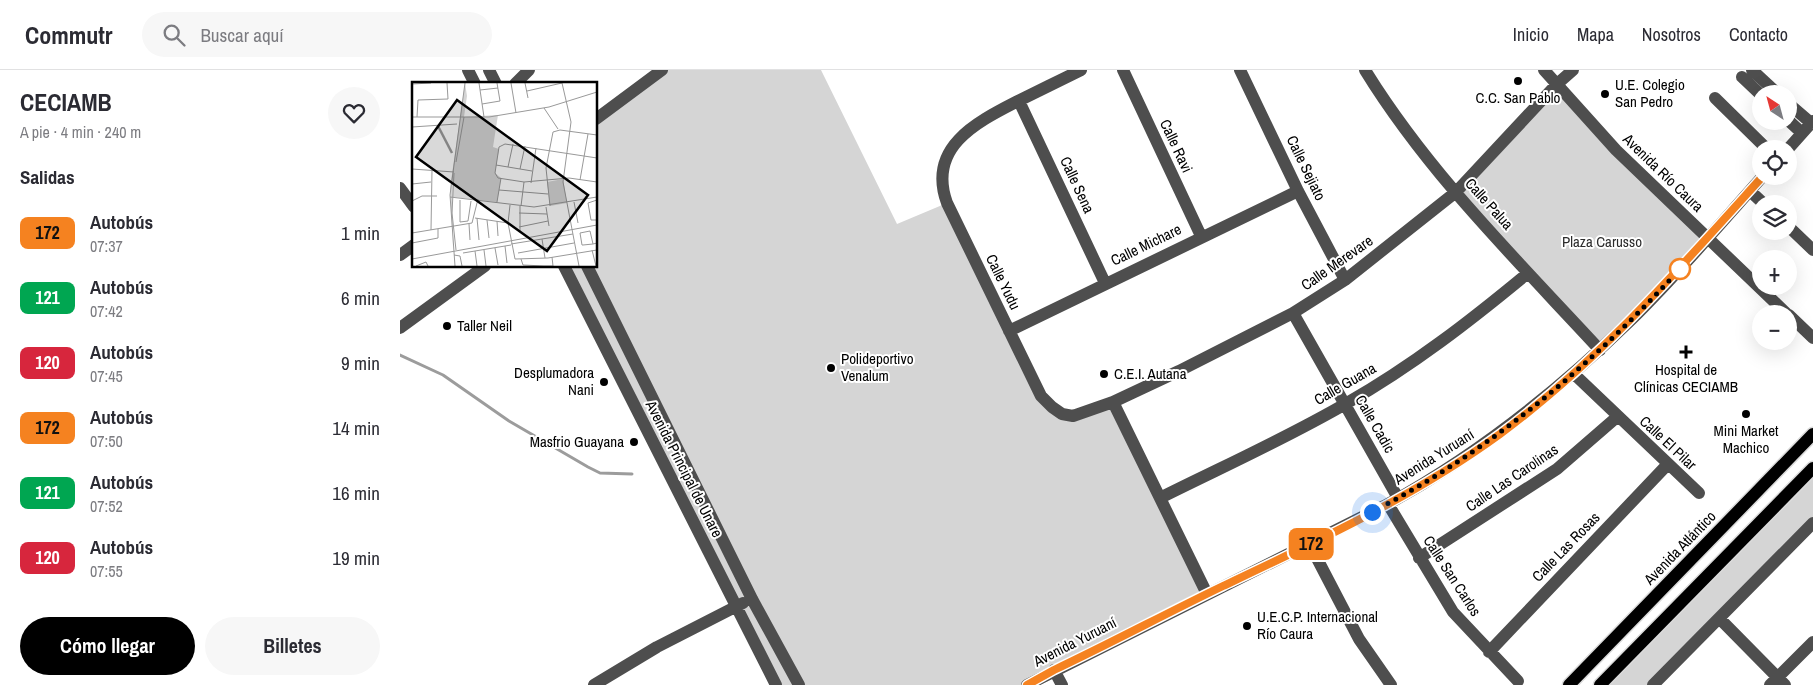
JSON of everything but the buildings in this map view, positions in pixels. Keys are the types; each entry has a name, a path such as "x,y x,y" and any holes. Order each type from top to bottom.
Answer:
{"main road":[{"name":"Avenida Atlántico","path":"1569,685 1813,434"},
{"path":"1600,685 1813,468"}],"street":[{"path":"468,70 474,82"},
{"path":"489,70 495,82"},
{"path":"517,82 529,70"},
{"path":"598,118 662,70"},
{"path":"1019,101 1081,70"},
{"name":"Calle Ravi","path":"1123,70 1201,236"},
{"name":"Calle Sejiato","path":"1240,70 1298,191 1345,280"},
{"name":"Calle Palua","path":"1365,70 1394,114 1456,192 1600,350"},
{"name":"Avenida Río Caura","path":"1544,70 1616,150 1778,305"},
{"name":"Calle Merevare","path":"1073,416 1113,402 1293,313 1345,280 1456,192 1556,85 1573,70"},
{"path":"1747,73 1765,85"},
{"path":"1747,73 1755,85"},
{"path":"1715,98 1758,140"},
{"name":"Calle Yudu","path":"1019,101 972,126 954,144 944,165 943,191 1008,331 1041,396 1062,414 1073,416"},
{"name":"Calle Sena","path":"1019,101 1105,283"},
{"path":"1796,140 1812,122 1798,111"},
{"path":"1798,129 1802,133"},
{"name":"Avenida Yuruaní","path":"1027,685 1207,594 1310,545 1393,501 1499,434 1574,374 1600,350 1670,280 1755,185"},
{"path":"400,188 412,204"},
{"path":"1750,190 1755,195"},
{"name":"Calle Michare","path":"1008,331 1201,236 1298,191"},
{"path":"1797,235 1813,250"},
{"path":"400,255 412,246"},
{"path":"400,328 482,268"},
{"name":"Avenida Principal de Unare","path":"565,268 776,685"},
{"name":"Avenida Principal de Unare","path":"588,268 752,598 799,685"},
{"name":"Calle Guana","path":"1160,498 1345,404 1434,348 1528,273"},
{"name":"Calle Cadic","path":"1293,313 1345,404 1393,501"},
{"name":"Avenida Río Caura","path":"1797,323 1813,338"},
{"name":"Calle El Pilar","path":"1574,374 1617,418 1699,493"},
{"path":"1113,402 1207,594"},
{"name":"Calle Las Carolinas","path":"1419,558 1550,474 1617,418"},
{"name":"Calle Las Rosas","path":"1489,652 1667,465"},
{"name":"Calle San Carlos","path":"1393,501 1419,558 1453,612 1518,681"},
{"path":"1653,685 1813,523"},
{"path":"1310,545 1359,639 1387,684"},
{"path":"594,685 657,648 752,598"},
{"path":"1719,618 1778,682 1813,642"},
{"path":"1054,670 1062,685"}],"green space":[{"name":"Polideportivo Venalum","path":"662,70 821,70 897,224 947,203 1032,380 1062,414 1113,402 1207,594 1027,685 776,685 565,268 598,268 598,118"},
{"name":"Plaza Carusso","path":"1556,85 1707,238 1600,350 1456,192"},
{"path":"1813,468 1813,523 1653,685 1600,685"}],"waterway":[{"path":"400,355 443,375 509,421 588,467 600,473 632,474"}],"bus line":[{"name":"172","path":"1027,685 1207,594 1310,545 1422,485 1468,456 1527,413 1574,374 1670,280 1755,185"}],"place":[{"name":"C.C. San Pablo","path":"1518,81"},
{"name":"U.E. Colegio San Pedro","path":"1605,94"},
{"name":"Taller Neil","path":"447,326"},
{"name":"Hospital de Clínicas CECIAMB","path":"1686,352"},
{"name":"Polideportivo Venalum","path":"831,368"},
{"name":"C.E.I. Autana","path":"1104,374"},
{"name":"Desplumadora Nani","path":"604,382"},
{"name":"Mini Market Machico","path":"1746,414"},
{"name":"Masfrio Guayana","path":"634,442"},
{"name":"U.E.C.P. Internacional Río Caura","path":"1247,626"}],"route":[{"path":"1372,512 1422,485 1468,456 1527,413 1600,350 1680,269"}]}
